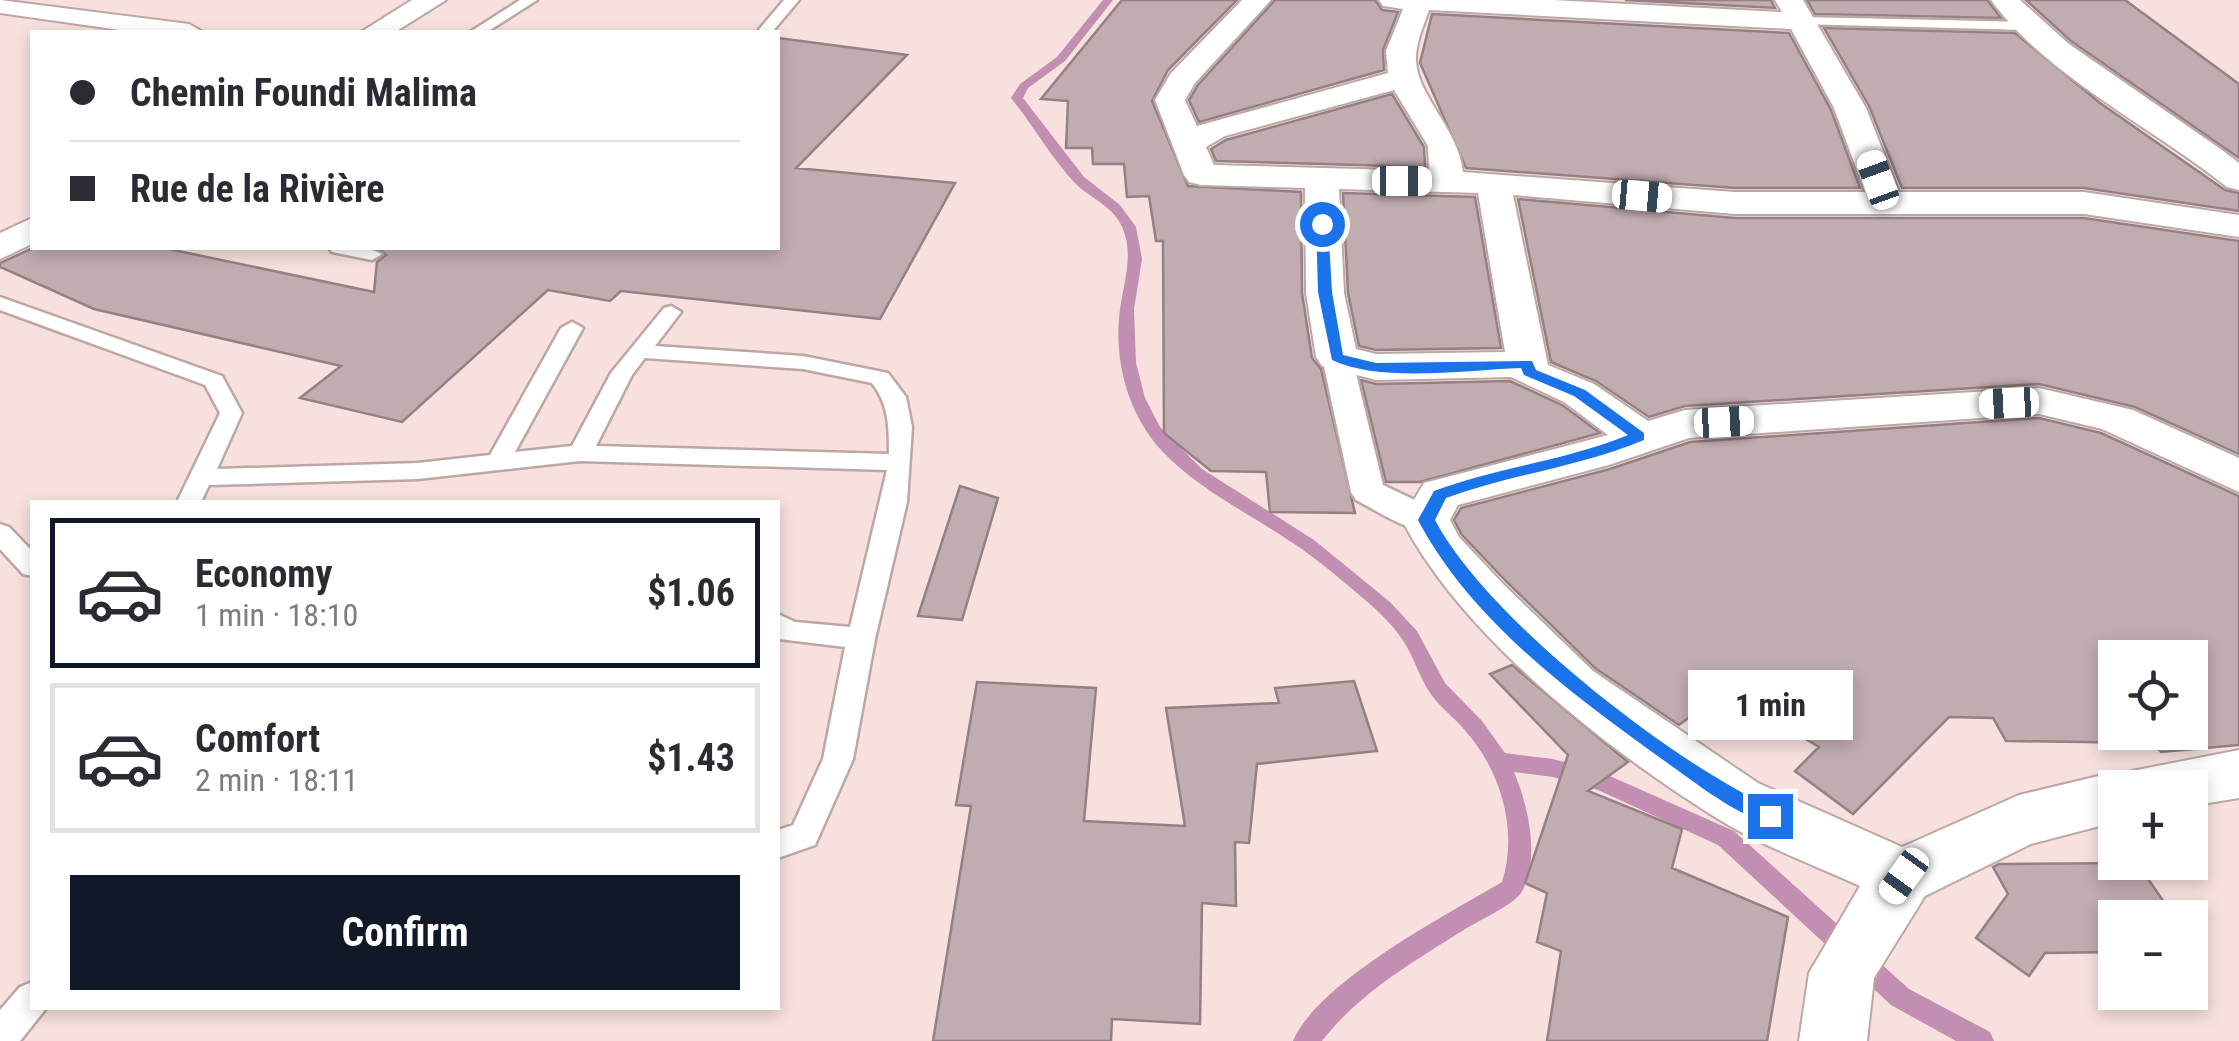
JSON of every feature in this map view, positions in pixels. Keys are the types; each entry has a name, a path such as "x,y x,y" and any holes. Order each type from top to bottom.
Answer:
{"street":[{"path":"379,30 432,0"},
{"path":"1196,159 1170,100 1182,79 1257,0"},
{"path":"2005,0 2073,65 2173,126 2239,180"},
{"path":"1448,181 1444,146 1403,80 1401,51 1406,1 1796,10 1850,108 1885,200"},
{"path":"0,6 175,30"},
{"path":"1196,159 1214,129 1362,86 1403,80"},
{"path":"2173,126 2225,131"},
{"path":"1196,159 1322,180 1493,183 1735,204 1830,206 1885,200 2084,203 2239,226"},
{"path":"1322,180 1325,292 1368,492 1426,520 1442,548 1485,598 1574,686 1737,801 1872,924"},
{"path":"1493,183 1529,372 1580,393 1639,436"},
{"path":"0,248 30,230"},
{"path":"1336,357 1354,365 1376,367 1526,364"},
{"path":"1426,520 1440,494 1476,481 1594,455 1639,436 1684,424 2039,401 2088,407 2139,426 2239,476"},
{"path":"2208,779 2239,774"},
{"path":"1833,1041 1872,924 2019,821 2098,801"}],"lane":[{"path":"480,30 530,0"},
{"path":"766,30 792,0"},
{"path":"1796,10 2029,26"},
{"path":"351,250 372,254"},
{"path":"0,303 214,380 231,413 190,500"},
{"path":"580,453 639,352 671,312"},
{"path":"497,464 572,328"},
{"path":"639,352 835,367 877,376 894,390 902,412 898,497 861,638 838,761 804,836 780,843"},
{"path":"204,477 418,471 580,453 898,462"},
{"path":"0,533 30,565"},
{"path":"780,625 789,632 861,638"},
{"path":"0,1038 30,1000"}],"building":[{"path":"1122,0 1237,0 1168,70 1152,101 1188,186 1301,192 1302,293 1312,358 1321,369 1355,513 1270,512 1266,472 1211,471 1164,433 1163,241 1156,241 1149,196 1127,197 1124,164 1093,164 1092,148 1066,148 1068,101 1041,99"},
{"path":"1275,0 1375,0 1382,10 1398,12 1383,50 1384,70 1199,122 1189,100 1198,85"},
{"path":"1625,0 1771,0 1775,8"},
{"path":"1807,0 1987,0 2001,18 1815,14"},
{"path":"2026,0 2125,0 2239,84 2239,158 2071,41"},
{"path":"1432,14 1789,33 1831,110 1860,188 1735,188 1466,168 1420,63"},
{"path":"1824,28 2015,33 2100,103 2225,190 2239,193 2239,211 2084,188 1902,188 1869,106"},
{"path":"780,38 907,55 796,168 955,183 880,319 621,291 610,301 548,290 402,422 300,398 341,366 94,309 0,267 0,263 30,249 174,250 374,292 377,262 386,255 380,250 780,250"},
{"path":"1392,94 1424,147 1425,167 1216,161 1211,149 1226,140"},
{"path":"1343,193 1475,197 1501,348 1376,350 1359,346 1348,293"},
{"path":"1518,199 1735,218 2084,218 2239,241 2239,454 2135,407 2039,384 1685,406 1649,417 1596,381 1551,362"},
{"path":"1361,380 1376,384 1510,381 1562,405 1600,433 1420,482 1386,482"},
{"path":"2039,418 2101,433 2239,496 2239,745 2208,748 2208,640 2098,640 2098,742 2006,741 1993,718 1949,717 1853,814 1795,771 1819,747 1711,682 1699,710 1679,725 1595,668 1462,535 1454,520 1461,508 1610,469 1690,442"},
{"path":"960,486 998,498 962,620 918,616"},
{"path":"1512,665 1628,762 1588,791 1682,829 1672,868 1788,917 1767,1041 1547,1041 1561,951 1537,942 1547,893 1525,883 1568,755 1490,674"},
{"path":"1354,681 1377,751 1257,764 1249,843 1235,842 1236,906 1202,903 1200,1024 1112,1019 1111,1041 933,1041 971,806 956,805 977,682 1096,688 1084,821 1185,826 1166,708 1279,703 1275,688"},
{"path":"2098,863 2098,880 2149,880 2163,900 2098,900 2098,952 2045,953 2029,976 1976,938 2008,894 1993,867"}],"waterway":[{"path":"1108,0 1061,59 1024,86 1017,98 1079,180 1115,207 1129,227 1135,259 1126,346 1132,381 1144,414 1165,444 1196,473 1308,544 1395,618 1415,643 1438,689 1488,743 1508,782 1514,804 1519,848 1511,889 1371,979 1344,1000 1306,1041"},
{"path":"1499,761 1553,768 1603,782 1726,838 1900,997 1981,1041"}],"route":[{"path":"1322,224 1325,292 1336,357 1354,365 1376,367 1526,364 1529,372 1580,393 1639,436 1594,455 1476,481 1440,494 1426,520 1442,548 1485,598 1574,686 1737,801 1770,816"}]}
